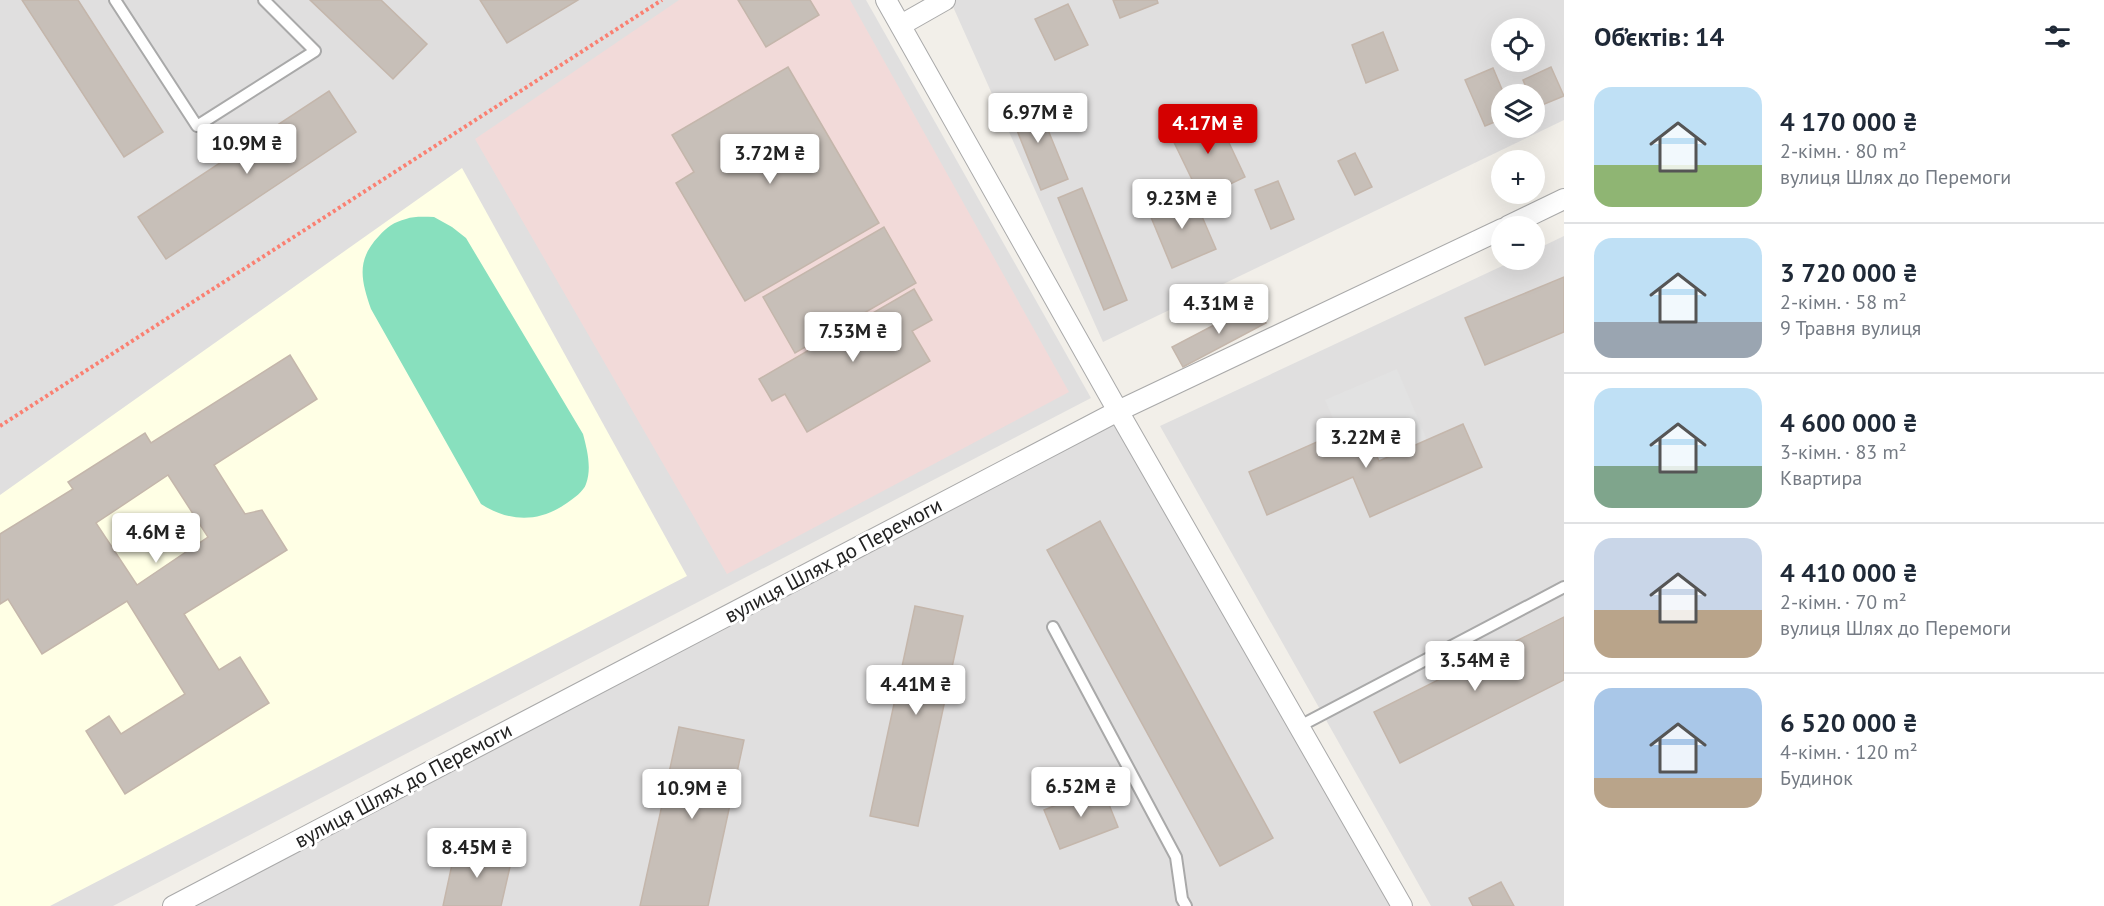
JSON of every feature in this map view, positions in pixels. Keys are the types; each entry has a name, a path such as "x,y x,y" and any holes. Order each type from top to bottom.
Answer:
{"street":[{"path":"886,0 1118,411 1402,906"},
{"path":"901,25 938,2"},
{"path":"1529,216 1564,199"},
{"name":"вулиця Шлях до Перемоги","path":"173,906 1118,411 1491,235"}],"lane":[{"path":"115,0 197,126 315,51 264,0"},
{"path":"1300,726 1564,587"},
{"path":"1053,627 1176,857 1182,899 1186,906"}],"path":[{"path":"0,426 662,0"}],"shaded area":[{"path":"0,0 866,0 1091,398 113,906 0,906"},
{"path":"679,0 850,0 1069,392 727,574 475,139"},
{"path":"950,0 1564,0 1564,120 1545,129 1545,84 1491,84 1491,138 1527,138 1502,150 1491,150 1491,155 1103,342"},
{"path":"462,168 687,576 50,906 0,906 0,495"},
{"path":"1564,236 1564,906 1431,906 1160,426 1494,270 1545,270 1545,245"},
{"path":"1397,369 1427,440 1379,461 1363,423 1339,432 1325,400"},
{"path":"1118,411 1402,906 173,906"}],"green space":[{"path":"412,217 434,217 466,238 583,434 589,465 585,487 578,495 546,514 524,518 513,517 481,504 371,309 363,271 367,253 372,245 391,225"}],"building":[{"path":"22,0 78,0 163,132 124,157"},
{"path":"310,0 381,0 427,44 393,79"},
{"path":"480,0 578,0 507,43"},
{"path":"738,0 810,0 819,15 766,47"},
{"path":"1113,0 1157,0 1158,3 1120,18"},
{"path":"1068,4 1088,45 1055,60 1035,19"},
{"path":"1383,32 1398,70 1366,83 1352,45"},
{"path":"788,67 879,223 745,301 676,183 694,172 672,135"},
{"path":"1551,67 1564,96 1545,104 1545,84 1525,84 1523,80 1545,72"},
{"path":"1491,69 1491,72 1495,72 1500,84 1491,84 1491,124 1485,126 1465,80"},
{"path":"329,91 356,132 166,259 138,217"},
{"path":"1035,98 1068,179 1041,190 1008,108"},
{"path":"1215,113 1245,177 1201,198 1170,134"},
{"path":"1355,153 1372,187 1355,195 1338,161"},
{"path":"1278,181 1294,219 1271,229 1255,190"},
{"path":"1082,188 1127,300 1104,310 1058,198"},
{"path":"1191,191 1216,249 1172,268 1148,210"},
{"path":"884,227 916,283 795,353 763,297"},
{"path":"1564,277 1564,332 1485,365 1465,318"},
{"path":"914,289 932,320 912,331 930,361 807,432 785,394 772,401 759,379"},
{"path":"1256,303 1266,323 1183,367 1172,347"},
{"path":"290,355 317,399 214,465 245,514 262,510 287,550 184,614 219,670 240,657 269,703 125,794 86,731 109,716 121,734 185,694 127,601 42,654 8,599 0,604 0,534 73,489 68,482 145,433 151,443","holes":["168,475 208,537 137,585 96,523"]},
{"path":"1362,422 1379,461 1463,424 1482,467 1370,517 1353,477 1267,515 1249,472"},
{"path":"1100,521 1273,838 1220,866 1047,550"},
{"path":"915,606 963,616 918,826 870,816"},
{"path":"1564,617 1564,680 1400,763 1374,712"},
{"path":"679,727 744,740 708,906 640,906"},
{"path":"1102,787 1118,827 1060,849 1044,810"},
{"path":"456,846 512,858 501,906 443,906"},
{"path":"1501,882 1514,906 1473,906 1469,898"}]}
